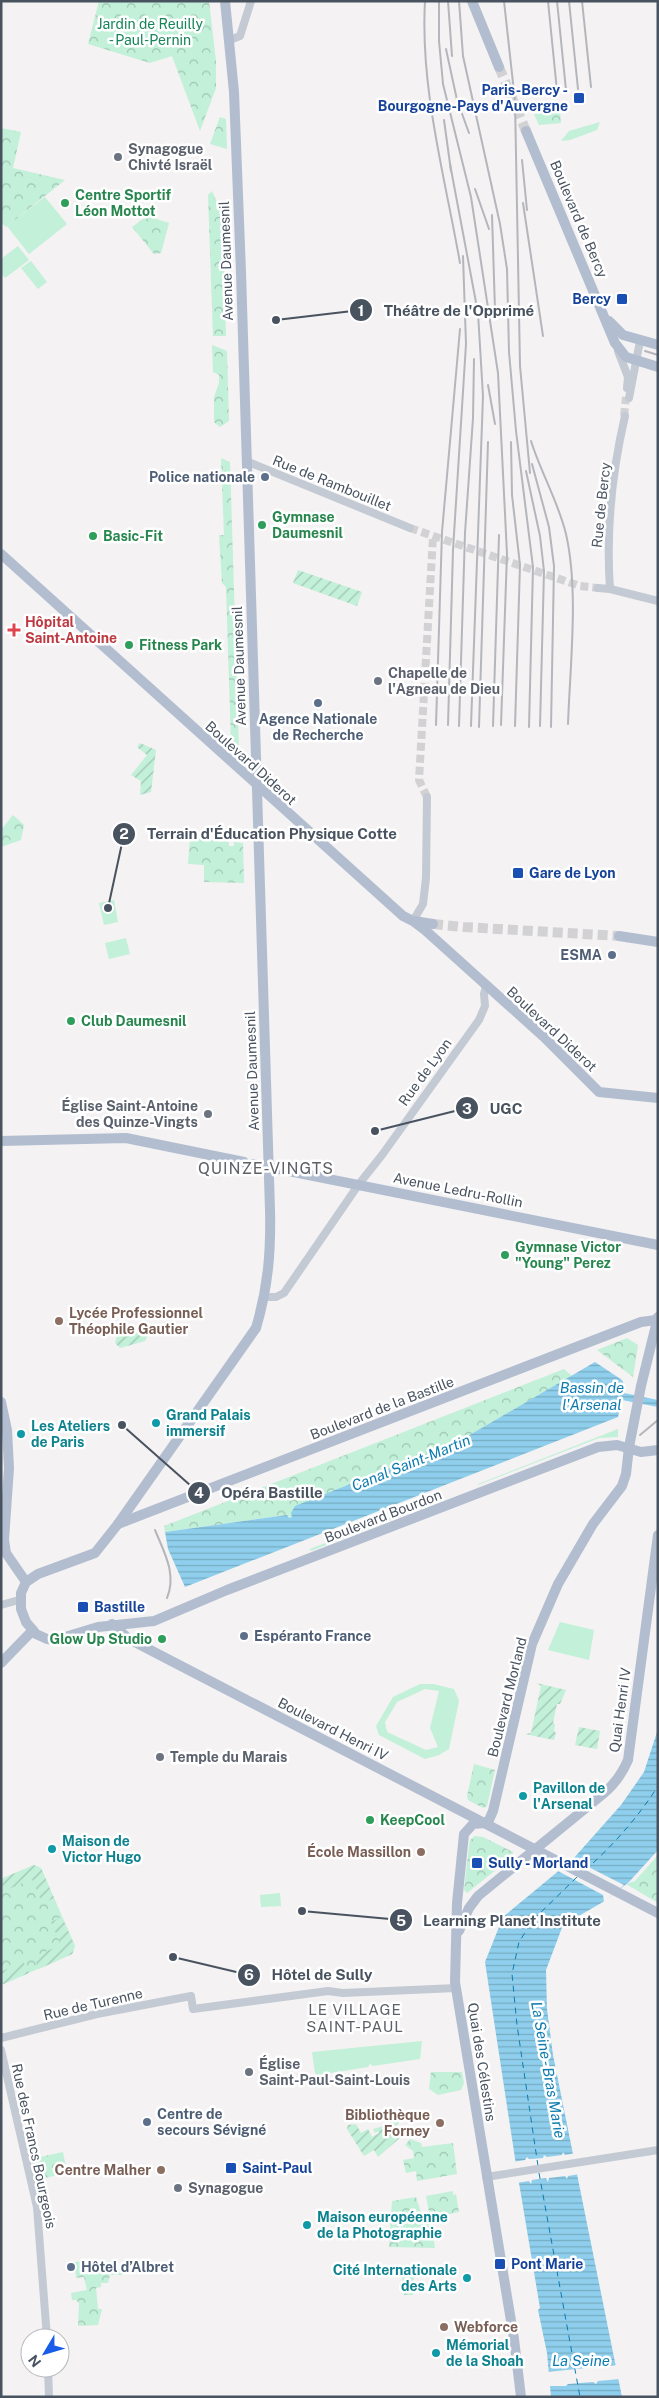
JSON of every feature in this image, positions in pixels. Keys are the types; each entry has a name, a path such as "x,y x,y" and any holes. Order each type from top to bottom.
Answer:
{"main road":[{"name":"Avenue Daumesnil","path":"118,1524 256,1328 265,1297 271,1254 241,272 230,40 225,1"},
{"path":"472,1 499,67"},
{"name":"Boulevard de Bercy","path":"526,131 618,349"},
{"name":"Boulevard de Bercy","path":"606,318 617,330 629,338 658,345"},
{"path":"618,349 626,357 654,367"},
{"name":"Boulevard Diderot","path":"1,554 403,916 414,921 485,990 544,1036 599,1092 658,1098"},
{"path":"414,921 433,924"},
{"path":"619,936 658,942"},
{"name":"Avenue Ledru-Rollin","path":"3,1140 126,1138 658,1245"},
{"name":"Boulevard Morland","path":"484,1823 489,1820 493,1811 532,1644 558,1584 593,1524 622,1486 626,1474 628,1447 641,1386 655,1338 657,1319"},
{"name":"Boulevard de la Bastille","path":"118,1524 641,1322 657,1319"},
{"path":"1,1402 7,1430 9,1468 4,1540 6,1553 26,1582"},
{"name":"Boulevard Bourdon","path":"32,1630 44,1638 55,1640 92,1628 148,1621 598,1447 617,1445 641,1452 658,1450"},
{"path":"1,1663 32,1630 22,1612 20,1600 26,1582 35,1576 88,1556 103,1544 118,1524"},
{"name":"Quai Henri IV","path":"535,1849 608,1790 625,1768 628,1760 658,1535"},
{"name":"Boulevard Henri IV","path":"112,1624 129,1639 658,1913"},
{"name":"Quai des Célestins","path":"484,1823 473,1824 464,1834 455,1951 456,1988 514,2339 521,2397"},
{"name":"Quai des Célestins","path":"455,1951 461,1925 475,1900 535,1849"},
{"path":"458,1895 475,1900"}],"street":[{"path":"230,40 240,36 251,1"},
{"path":"629,338 618,349 628,377 628,398 640,341"},
{"path":"634,376 642,368 654,367"},
{"name":"Rue de Bercy","path":"610,589 608,564 611,498 624,419"},
{"name":"Rue de Rambouillet","path":"246,461 410,528"},
{"path":"598,588 610,589 658,601"},
{"path":"414,921 423,904 426,878 427,797"},
{"name":"Rue de Lyon","path":"265,1297 276,1297 284,1294 358,1184 383,1153 479,1020 484,1006 485,990"},
{"path":"1,1605 20,1600"},
{"name":"Rue de Turenne","path":"1,2038 91,2016 191,1996 193,2009 328,1991 343,1993 456,1988"},
{"name":"Rue des Francs Bourgeois","path":"1,2050 38,2211 47,2328"},
{"path":"486,2177 658,2150"},
{"path":"48,2378 49,2397"}],"green space":[{"name":"Jardin de Reuilly - Paul-Pernin","path":"99,1 209,1 216,61 216,88 200,131 172,56 150,63 88,44"},
{"path":"560,111 561,123 539,125 534,114"},
{"path":"220,117 226,119 227,149 210,144"},
{"path":"600,122 597,130 570,140 561,141 569,131"},
{"path":"1,128 21,132 13,168 65,180 6,227 1,222"},
{"path":"212,191 222,214 226,336 213,336 208,195"},
{"path":"45,197 67,224 29,254 7,226"},
{"path":"147,216 169,223 161,253 154,254 132,227"},
{"path":"18,246 29,260 5,278 1,273 1,259"},
{"path":"31,261 47,282 38,289 21,268"},
{"path":"212,345 227,351 229,421 220,427 214,422 214,397 219,383 219,375 213,372"},
{"path":"221,458 230,462 239,751 231,743 226,587 222,583 219,535 224,535"},
{"path":"298,570 362,592 357,606 293,583"},
{"path":"140,743 156,750 151,792 140,795 141,781 131,775 147,755 137,747"},
{"path":"13,815 24,825 21,840 1,847 1,830"},
{"path":"190,838 229,842 229,846 234,846 234,842 243,843 244,883 204,882 204,865 188,864"},
{"path":"114,900 118,922 104,925 99,903"},
{"path":"126,938 130,954 109,959 105,943"},
{"path":"143,1331 148,1335 145,1341 120,1348 115,1343 117,1336"},
{"path":"627,1338 638,1345 633,1377 597,1350"},
{"path":"564,1369 572,1376 461,1440 289,1518 287,1515 165,1532 164,1526"},
{"path":"618,1429 618,1437 599,1438 478,1485 478,1484"},
{"path":"425,1504 426,1506 311,1551 310,1549"},
{"path":"560,1622 594,1630 589,1660 548,1650"},
{"path":"536,1683 566,1690 560,1704 557,1704 553,1723 555,1724 554,1731 556,1733 554,1740 525,1734 531,1733 541,1686"},
{"path":"420,1684 433,1684 454,1689 459,1701 449,1749 439,1755 425,1759 379,1735 376,1726 393,1697","holes":["425,1689 439,1691 430,1728 438,1747 426,1750 387,1732 385,1722 397,1702"]},
{"path":"579,1727 600,1731 597,1749 575,1745"},
{"path":"474,1764 495,1770 487,1806 483,1808 468,1800 467,1796"},
{"path":"475,1836 483,1837 513,1852 512,1857 467,1893 464,1890 469,1846 470,1840"},
{"path":"658,1855 658,1903 626,1884 635,1881"},
{"path":"34,1865 41,1868 75,1946 72,1954 1,1985 1,1879"},
{"path":"34,1865 41,1868 54,1898 42,1903 32,1879 4,1891 1,1879"},
{"path":"280,1893 281,1906 261,1907 260,1895"},
{"path":"62,1917 75,1946 72,1954 39,1969 33,1957 61,1945 51,1922"},
{"path":"23,1961 29,1973 1,1985 1,1972"},
{"path":"422,2041 420,2059 373,2066 370,2064 368,2067 318,2075 315,2073 312,2052"},
{"path":"431,2072 462,2072 464,2083 461,2090 438,2095 429,2089"},
{"path":"391,2113 393,2118 400,2120 395,2130 402,2136 378,2157 374,2150 364,2156 347,2129 348,2125 356,2124 361,2133 368,2129 372,2137 379,2133 378,2131 375,2133 373,2129 390,2124 387,2115"},
{"path":"410,2139 421,2143 422,2147 453,2143 457,2174 417,2181 416,2171 406,2173 403,2160 414,2158 413,2151 405,2145"},
{"path":"63,2152 67,2173 40,2179 38,2170 33,2171 31,2159"},
{"path":"453,2191 453,2195 456,2194 459,2212 430,2218 435,2248 389,2247 392,2201 416,2197 423,2219 430,2217 426,2196"},
{"path":"98,2259 98,2264 115,2260 113,2269 122,2270 122,2275 110,2275 108,2283 101,2283 101,2287 96,2288 98,2309 102,2309 98,2325 78,2326 79,2303 76,2300 72,2300 71,2293 87,2290 84,2277 76,2278 75,2262"},
{"path":"402,2273 414,2273 413,2295 404,2295 403,2293"}],"water":[{"name":"Bassin de l'Arsenal","path":"595,1362 622,1380 624,1393 658,1400 658,1407 622,1400 618,1417 185,1587 168,1549 165,1532 287,1515 289,1518 292,1517 291,1513 295,1506 461,1440"},
{"name":"La Seine","path":"658,1729 658,1850 629,1882 603,1902 563,1925 546,1970 547,2009 553,2055 622,2397 551,2397 547,2353 538,2310 540,2308 485,1962 503,1917 573,1859 621,1805 644,1772"}],"pier":[{"path":"571,1858 624,1885 604,1902 603,1895 556,1870"},
{"path":"563,2152 565,2155 576,2153 580,2174 568,2176 567,2179 565,2176 549,2178 548,2182 546,2178 532,2180 531,2184 529,2181 516,2183 513,2162 525,2160 527,2157 529,2159 543,2158 544,2155 547,2157 562,2155"},
{"path":"617,2365 620,2379 598,2381 596,2384 593,2382 568,2384 566,2386 548,2386 546,2372"}],"ferry route":[{"path":"585,1870 624,1831 658,1786"},
{"path":"538,2166 517,2025 512,1974 519,1942 533,1920 578,1876"},
{"path":"539,2173 580,2397"}],"tunnel":[{"path":"499,67 526,131"},
{"path":"624,416 626,397"},
{"path":"410,528 580,586 598,588"},
{"path":"427,797 419,780 433,537"},
{"path":"433,924 619,936"}],"railway":[{"path":"425,1 424,34 430,100 460,263"},
{"path":"439,1 439,41 443,84 471,197 498,373 507,554 501,725"},
{"path":"448,1 452,56"},
{"path":"459,1 463,56 500,224 507,269 509,352 516,431 533,567 529,727"},
{"path":"504,1 515,101 520,366 530,473"},
{"path":"548,1 557,91"},
{"path":"557,1 566,90"},
{"path":"569,1 578,89"},
{"path":"582,1 591,87"},
{"path":"446,49 457,100 469,133"},
{"path":"444,120 451,171"},
{"path":"522,160 527,210"},
{"path":"450,164 478,313 483,396 471,726"},
{"path":"475,189 489,229"},
{"path":"523,203 543,336"},
{"path":"492,215 495,310"},
{"path":"448,725 453,550 466,344 463,256"},
{"path":"436,725 442,532 460,329"},
{"path":"645,351 658,355"},
{"path":"459,726 465,533 473,418 474,359"},
{"path":"488,385 495,424"},
{"path":"531,441 563,522 570,556 573,628 568,724"},
{"path":"479,727 488,442"},
{"path":"511,442 512,495 520,565 515,726"},
{"path":"532,464 549,527 554,566 551,727"},
{"path":"526,471 540,536 544,571 540,726"},
{"path":"493,726 499,535"},
{"path":"640,1435 658,1420"},
{"path":"155,1530 170,1572 170,1589 167,1598"}],"place":[{"name":"Paris-Bercy - Bourgogne-Pays d'Auvergne","path":"579,98"},
{"name":"Synagogue Chivté Israël","path":"118,157"},
{"name":"Centre Sportif Léon Mottot","path":"65,203"},
{"name":"Bercy","path":"622,299"},
{"name":"Théâtre de l'Opprimé","path":"276,320"},
{"name":"Police nationale","path":"265,477"},
{"name":"Gymnase Daumesnil","path":"262,525"},
{"name":"Basic-Fit","path":"93,536"},
{"name":"Hôpital Saint-Antoine","path":"14,630"},
{"name":"Fitness Park","path":"129,645"},
{"name":"Chapelle de l'Agneau de Dieu","path":"378,681"},
{"name":"Agence Nationale de Recherche","path":"318,703"},
{"name":"Gare de Lyon","path":"518,873"},
{"name":"Terrain d'Éducation Physique Cotte","path":"108,908"},
{"name":"ESMA","path":"612,955"},
{"name":"Club Daumesnil","path":"71,1021"},
{"name":"Église Saint-Antoine des Quinze-Vingts","path":"208,1114"},
{"name":"UGC","path":"375,1131"},
{"name":"Gymnase Victor \"Young\" Perez","path":"505,1255"},
{"name":"Lycée Professionnel Théophile Gautier","path":"59,1321"},
{"name":"Grand Palais immersif","path":"156,1423"},
{"name":"Opéra Bastille","path":"122,1425"},
{"name":"Les Ateliers de Paris","path":"21,1434"},
{"name":"Bastille","path":"83,1607"},
{"name":"Espéranto France","path":"244,1636"},
{"name":"Glow Up Studio","path":"162,1639"},
{"name":"Temple du Marais","path":"160,1757"},
{"name":"Pavillon de l'Arsenal","path":"523,1796"},
{"name":"KeepCool","path":"370,1820"},
{"name":"Maison de Victor Hugo","path":"52,1849"},
{"name":"École Massillon","path":"421,1852"},
{"name":"Sully - Morland","path":"477,1863"},
{"name":"Learning Planet Institute","path":"302,1911"},
{"name":"Hôtel de Sully","path":"173,1957"},
{"name":"Église Saint-Paul-Saint-Louis","path":"249,2072"},
{"name":"Centre de secours Sévigné","path":"147,2122"},
{"name":"Bibliothèque Forney","path":"440,2123"},
{"name":"Saint-Paul","path":"231,2168"},
{"name":"Centre Malher","path":"161,2170"},
{"name":"Synagogue","path":"178,2188"},
{"name":"Maison européenne de la Photographie","path":"307,2225"},
{"name":"Pont Marie","path":"500,2264"},
{"name":"Hôtel d’Albret","path":"71,2267"},
{"name":"Cité Internationale des Arts","path":"467,2278"},
{"name":"Webforce","path":"444,2327"},
{"name":"Mémorial de la Shoah","path":"436,2353"}],"district":[{"name":"QUINZE-VINGTS","path":"266,1168"},
{"name":"LE VILLAGE SAINT-PAUL","path":"355,2018"}],"water label":[{"name":"Canal Saint-Martin","path":"411,1463"},
{"name":"La Seine - Bras Marie","path":"548,2070"}]}
